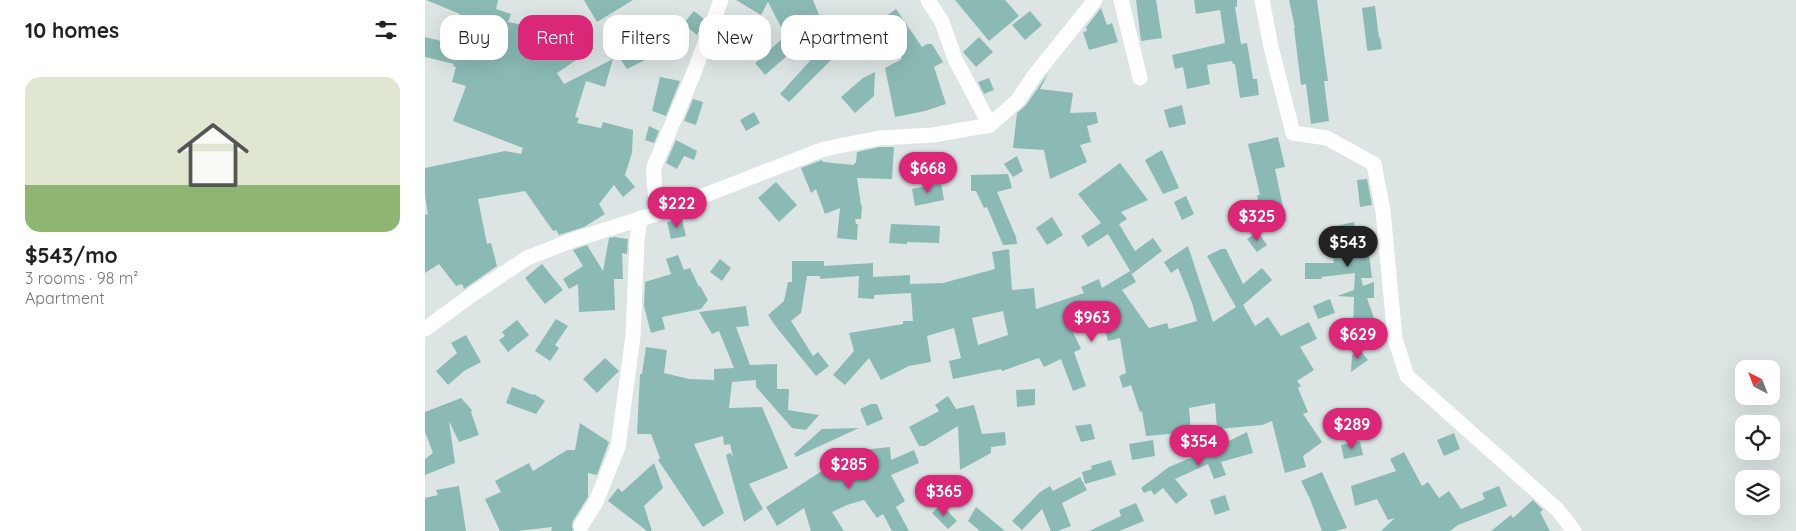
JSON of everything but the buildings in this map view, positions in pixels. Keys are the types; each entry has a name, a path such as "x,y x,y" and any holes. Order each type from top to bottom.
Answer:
{"street":[{"path":"656,214 657,199 653,182 654,166 693,75 721,0"},
{"path":"928,0 942,22 955,58 990,125"},
{"path":"425,329 527,258 656,214 824,149 879,138 933,136 990,125 1018,100 1034,76 1095,0"},
{"path":"1121,0 1140,78"},
{"path":"1262,0 1271,47 1293,133 1327,138 1374,164 1383,211 1395,339 1407,376 1558,510 1574,531"},
{"path":"581,526 596,502 618,447 633,336 637,240 640,218"}]}
